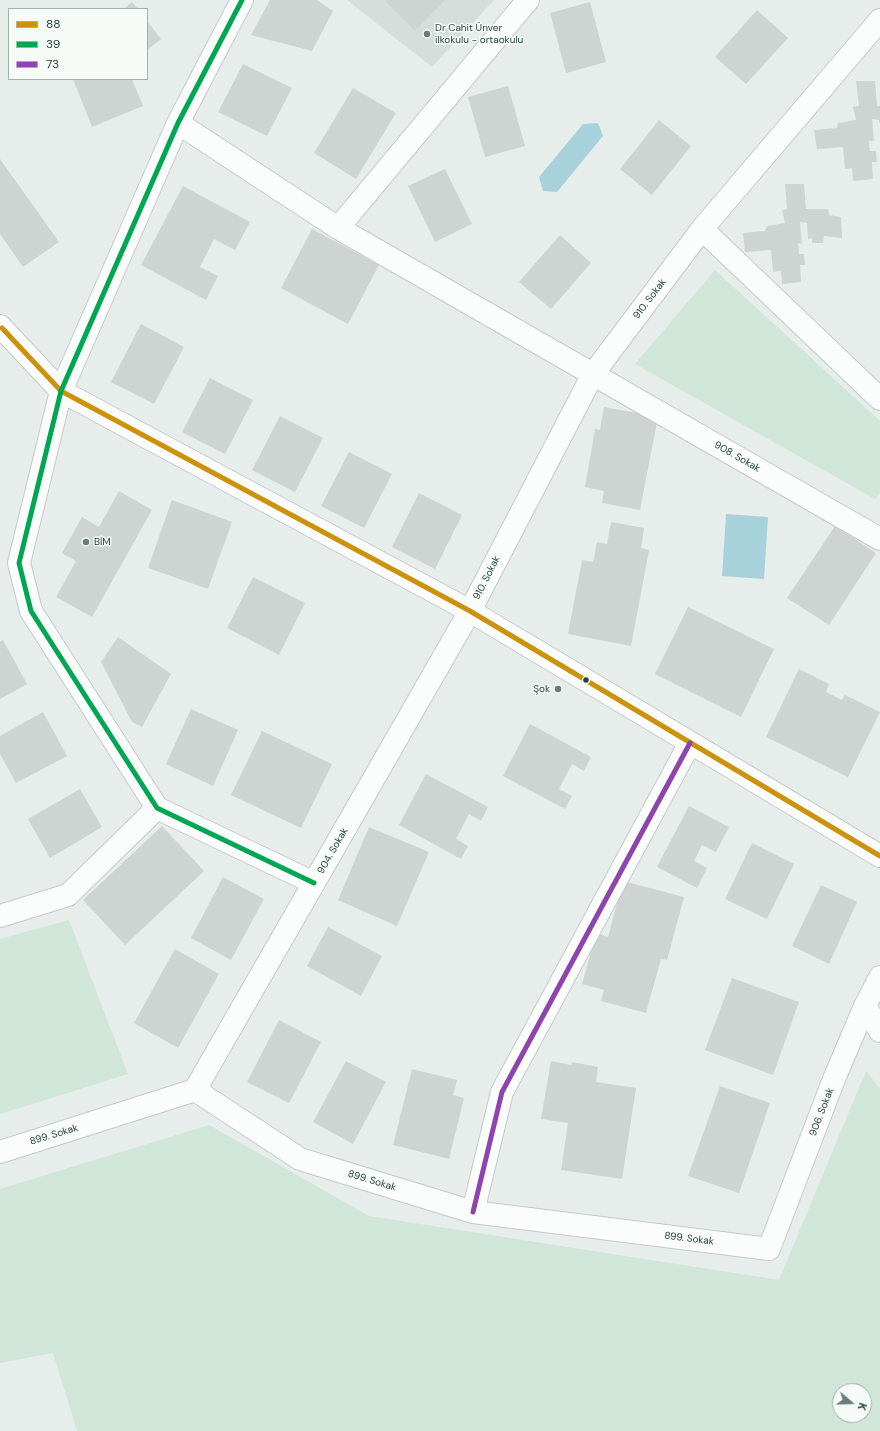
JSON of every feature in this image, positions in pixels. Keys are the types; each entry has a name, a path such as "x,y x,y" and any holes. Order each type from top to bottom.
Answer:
{"street":[{"path":"242,0 178,123 61,391 19,563 31,611 157,808 314,883"},
{"path":"338,228 528,0"},
{"name":"910. Sokak","path":"470,611 593,374 702,229 880,20"},
{"name":"908. Sokak","path":"178,123 338,228 880,539"},
{"path":"702,229 880,399"},
{"path":"0,326 61,391 470,611 880,856"},
{"name":"904. Sokak","path":"195,1090 470,611"},
{"path":"473,1212 502,1092 690,743"},
{"path":"0,916 68,895 157,808"},
{"name":"906. Sokak","path":"769,1248 834,1079 865,1006 880,977"},
{"path":"865,1006 880,1031"},
{"name":"899. Sokak","path":"0,1152 195,1090 300,1159 473,1212 769,1248"}],"shaded area":[{"name":"Dr Cahit Ünver ilkokulu - ortaokulu","path":"347,0 494,0 432,67"}],"green space":[{"path":"715,270 880,421 880,493 875,499 635,364"},
{"path":"69,920 128,1074 0,1114 0,939"},
{"path":"866,1071 880,1089 880,1431 77,1431 53,1353 0,1363 0,1189 209,1125 369,1216 779,1280"}],"water":[{"path":"598,123 603,136 557,192 543,191 539,177 583,124"},
{"path":"726,514 768,517 764,579 722,576"}],"building":[{"path":"270,0 317,0 333,11 312,51 251,35"},
{"path":"387,0 445,0 415,31 386,2"},
{"path":"132,2 137,8 125,8"},
{"path":"590,2 606,62 566,73 550,13"},
{"path":"757,10 788,38 746,84 715,57"},
{"path":"148,22 161,39 148,49"},
{"path":"243,64 292,88 267,136 218,112"},
{"path":"73,80 132,80 143,106 92,127"},
{"path":"856,81 875,81 877,106 880,106 880,123 879,120 872,119 874,141 869,141 870,151 876,151 877,162 872,162 873,179 853,181 852,168 845,169 843,147 817,149 814,130 837,128 838,123 856,120 853,107 859,106"},
{"path":"508,86 525,146 485,157 468,97"},
{"path":"353,88 396,113 356,179 314,153"},
{"path":"659,120 691,146 652,195 620,169"},
{"path":"0,159 59,242 23,267 0,234"},
{"path":"445,169 472,224 435,242 408,186"},
{"path":"785,184 804,184 806,209 828,209 829,215 841,217 842,238 824,236 823,243 812,243 812,238 808,239 807,223 800,222 802,244 798,243 799,254 804,254 805,265 800,265 801,282 782,284 781,271 773,272 771,250 745,252 743,233 765,231 767,226 785,223 782,210 787,209"},
{"path":"183,186 250,222 235,250 214,239 200,267 218,276 206,300 141,265"},
{"path":"312,229 379,265 348,324 281,288"},
{"path":"560,235 591,263 551,309 519,282"},
{"path":"141,324 184,347 154,404 111,382"},
{"path":"210,378 253,400 225,454 182,432"},
{"path":"604,407 658,417 640,510 602,503 604,491 585,487 595,429 600,430"},
{"path":"280,416 323,438 295,492 252,470"},
{"path":"349,452 392,474 364,528 321,506"},
{"path":"119,491 152,510 92,617 56,597 76,561 62,553 82,517 99,527"},
{"path":"419,493 462,515 435,569 392,547"},
{"path":"172,500 232,522 208,589 148,568"},
{"path":"611,522 644,528 641,548 649,550 631,646 568,634 582,560 593,562 597,542 607,544"},
{"path":"835,526 876,553 829,625 787,598"},
{"path":"253,577 305,603 279,655 227,628"},
{"path":"688,607 774,649 741,717 655,674"},
{"path":"118,637 171,674 142,727 132,722 101,662"},
{"path":"3,640 27,684 0,699 0,642"},
{"path":"799,669 829,684 826,692 842,700 845,695 880,712 848,777 766,737"},
{"path":"191,709 238,730 213,786 166,764"},
{"path":"43,712 67,756 16,783 0,754 0,736"},
{"path":"530,724 591,757 584,771 572,764 559,789 572,796 565,809 503,776"},
{"path":"262,731 332,764 301,828 231,795"},
{"path":"426,774 488,807 481,821 469,814 456,839 468,846 461,859 399,825"},
{"path":"80,789 102,827 50,858 28,819"},
{"path":"689,806 729,827 716,852 702,845 694,861 707,868 697,888 657,867"},
{"path":"162,826 204,871 125,945 83,900"},
{"path":"369,827 429,852 397,926 338,900"},
{"path":"752,843 794,864 767,919 725,899"},
{"path":"223,877 264,899 231,960 191,938"},
{"path":"623,881 684,897 667,960 661,959 646,1013 601,1001 604,990 582,984 596,933 608,937"},
{"path":"821,885 857,902 829,964 792,946"},
{"path":"328,927 382,956 361,996 307,966"},
{"path":"175,949 219,974 178,1048 134,1023"},
{"path":"732,978 799,1002 773,1075 705,1050"},
{"path":"279,1020 321,1042 289,1103 247,1082"},
{"path":"346,1061 386,1082 353,1144 313,1122"},
{"path":"551,1061 571,1065 572,1062 598,1067 596,1082 636,1088 622,1179 561,1170 568,1123 541,1119"},
{"path":"412,1069 457,1080 453,1095 464,1098 449,1159 393,1145"},
{"path":"720,1086 770,1103 739,1193 688,1176"}],"transit line":[{"name":"39","path":"242,0 178,123 61,391 19,563 31,611 157,808 314,883"},
{"name":"88","path":"2,328 61,391 470,611 880,856"},
{"name":"73","path":"473,1212 502,1092 690,743"}],"place":[{"name":"Dr Cahit Ünver ilkokulu - ortaokulu","path":"427,34"},
{"name":"BİM","path":"86,542"},
{"name":"Şok","path":"558,689"}]}
